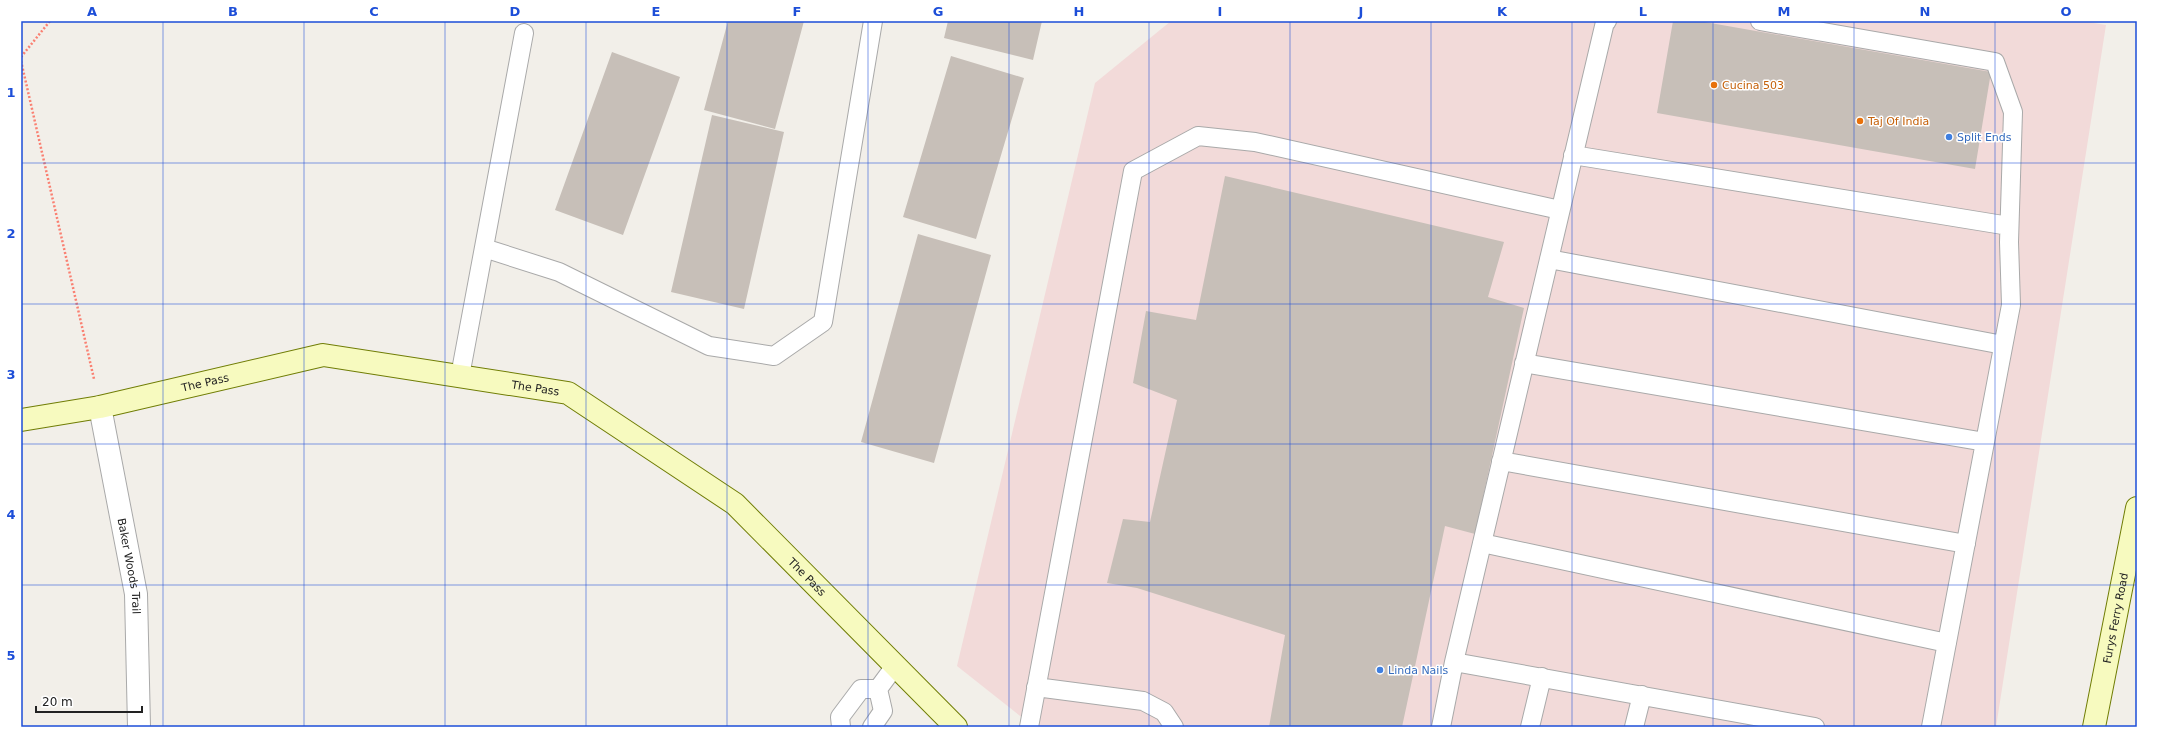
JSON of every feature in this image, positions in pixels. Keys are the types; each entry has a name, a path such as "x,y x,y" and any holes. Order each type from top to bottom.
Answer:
{"street":[{"name":"The Pass","path":"21,420 100,407 323,355 568,392 735,504 956,727"},
{"name":"Baker Woods Trail","path":"100,407 136,594 139,727"},
{"name":"Furys Ferry Road","path":"2094,727 2137,508"}],"lane":[{"path":"484,248 559,272 709,346 774,356 823,322 873,21"},
{"path":"1441,727 1454,662 1524,363 1605,22 1607,21"},
{"path":"1760,21 1995,62 2013,112 2009,226 2011,305 1931,727"},
{"path":"460,376 524,33"},
{"path":"1029,727 1133,171 1198,136 1255,142 1560,210"},
{"path":"1573,155 2009,226"},
{"path":"1549,259 2003,345"},
{"path":"1524,363 1985,442"},
{"path":"1502,461 1966,544"},
{"path":"1482,543 1947,642"},
{"path":"1454,662 1815,727"},
{"path":"872,727 883,711 878,690 895,666"},
{"path":"1530,727 1542,678"},
{"path":"1036,687 1143,701 1164,712 1174,727"},
{"path":"841,727 840,717 861,689 878,690"},
{"path":"1634,727 1642,695"}],"path":[{"path":"21,57 50,21"},
{"path":"21,61 100,407"}],"shaded area":[{"path":"1171,21 2082,21 2106,25 1996,727 1034,727 957,666 1095,83"}],"building":[{"path":"728,21 804,21 775,129 704,110"},
{"path":"948,21 1042,21 1033,60 944,38"},
{"path":"1673,21 1699,21 1991,72 1975,169 1657,113"},
{"path":"612,52 680,77 623,235 555,210"},
{"path":"951,56 1024,78 976,239 903,217"},
{"path":"712,115 784,132 744,309 671,292"},
{"path":"1225,176 1504,242 1488,297 1524,308 1475,534 1445,526 1402,727 1269,727 1285,635 1137,588 1107,583 1123,519 1150,522 1177,400 1133,383 1146,311 1196,320"},
{"path":"918,234 991,255 934,463 861,442"}],"place":[{"name":"Cucina 503","path":"1714,85"},
{"name":"Taj Of India","path":"1860,121"},
{"name":"Split Ends","path":"1949,137"},
{"name":"Linda Nails","path":"1380,670"}]}
